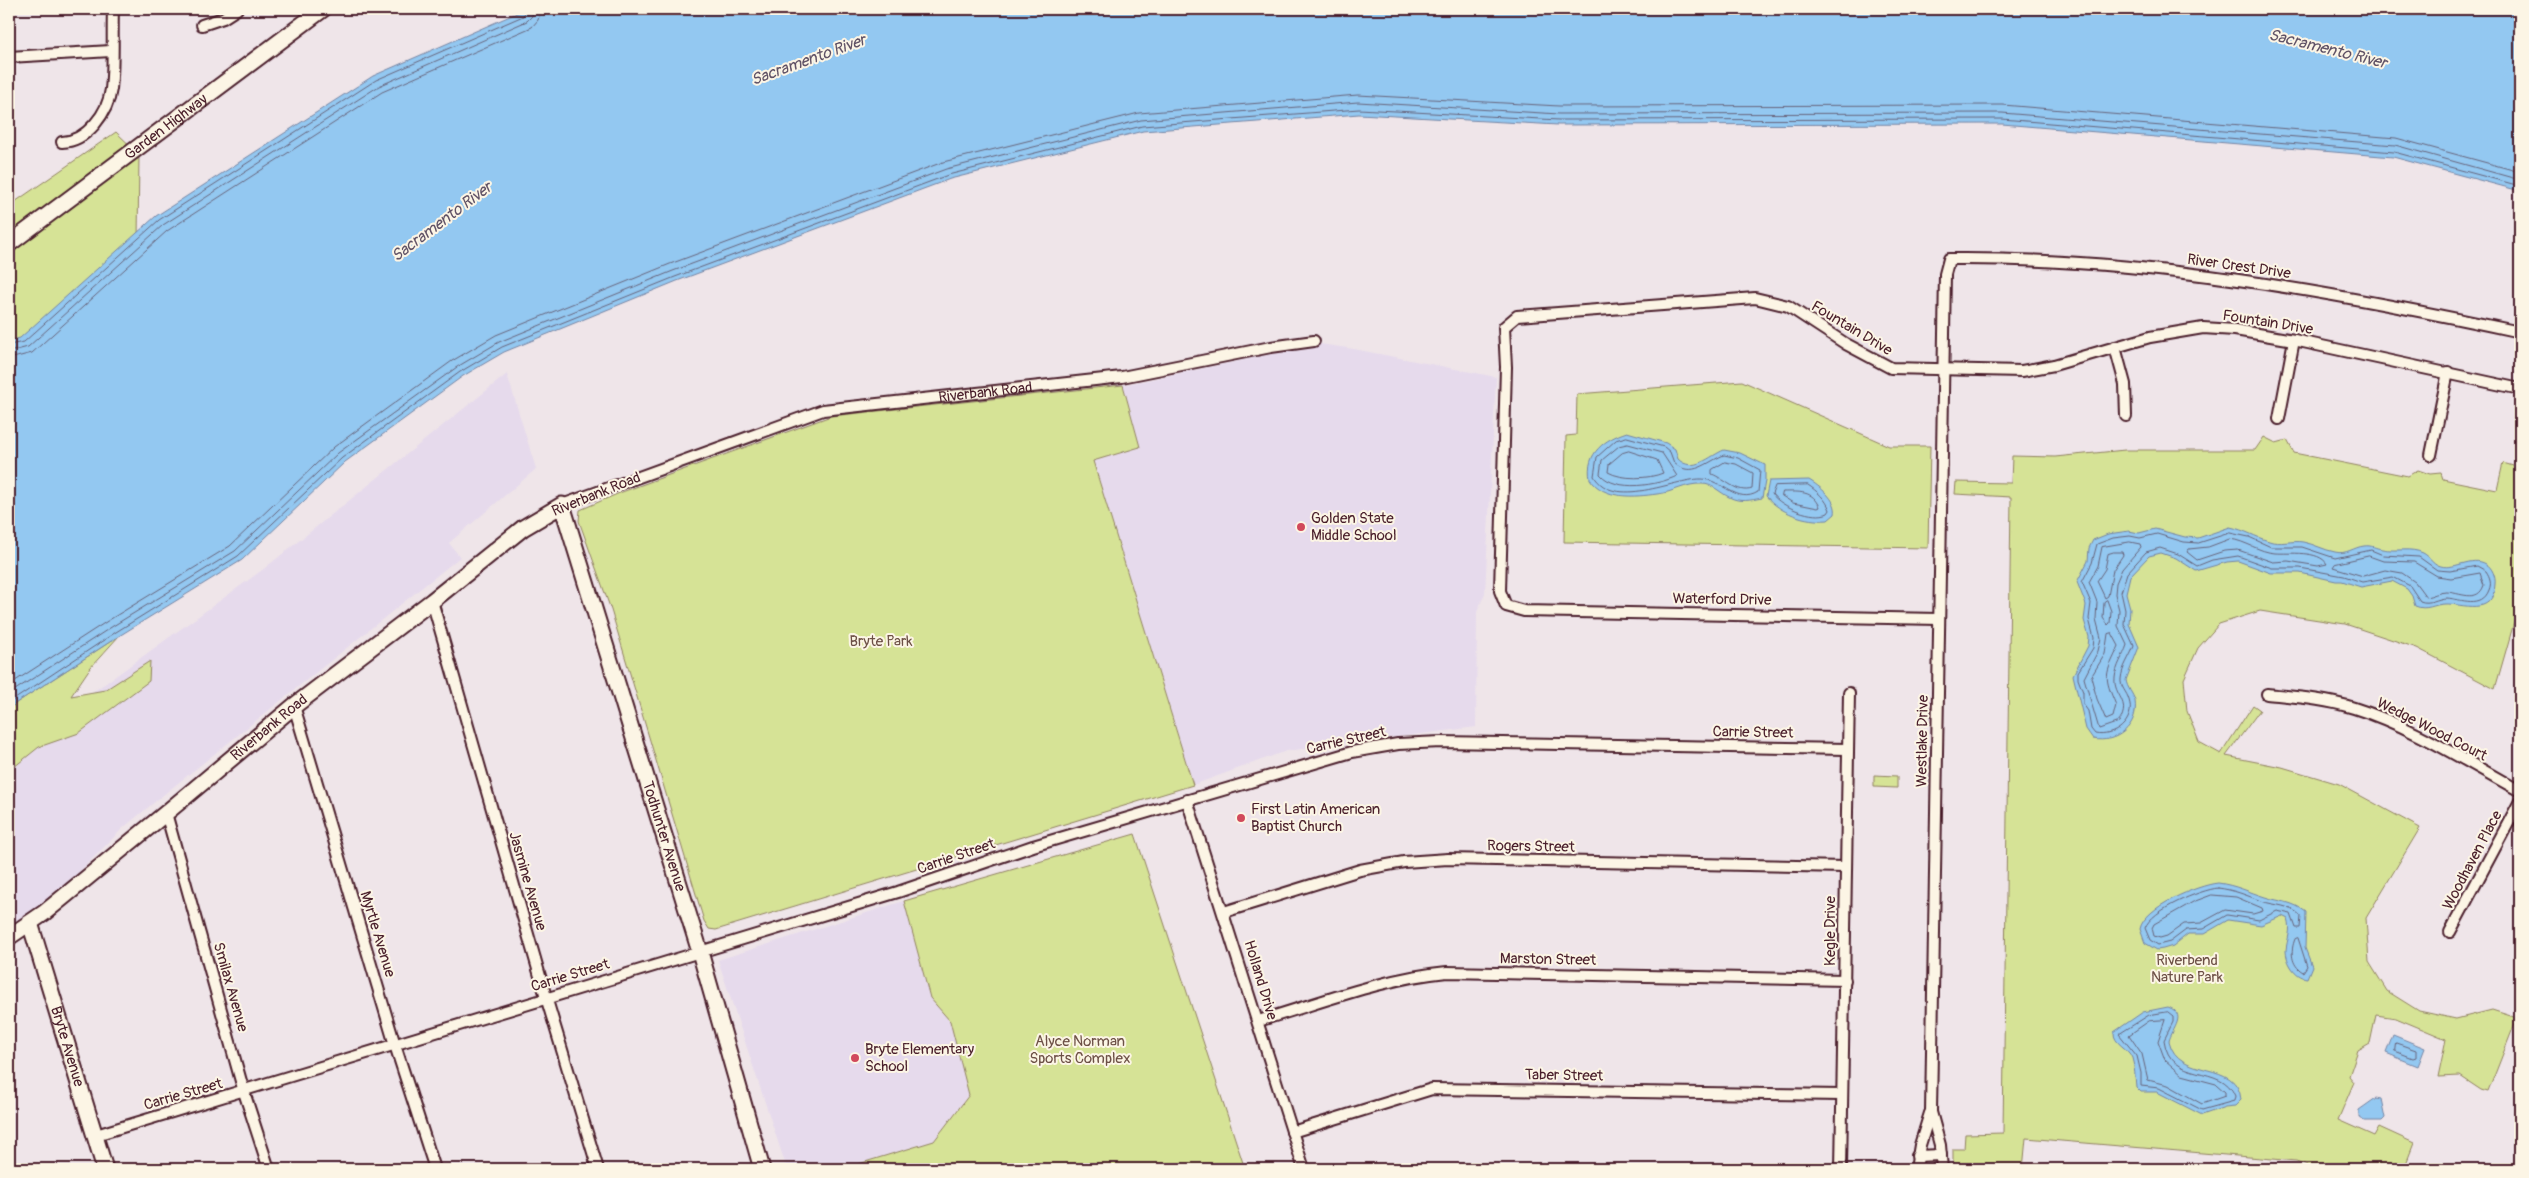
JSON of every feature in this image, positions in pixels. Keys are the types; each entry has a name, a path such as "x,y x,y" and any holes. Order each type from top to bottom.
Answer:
{"street":[{"path":"62,142 79,138 88,131 102,114 111,90 113,9"},
{"path":"202,25 223,18 236,9"},
{"name":"Garden Highway","path":"9,244 323,9"},
{"path":"9,57 111,51"},
{"name":"River Crest Drive","path":"1949,259 2072,264 2219,277 2392,305 2520,332"},
{"name":"Westlake Drive","path":"1942,1169 1940,1145 1931,1112 1945,274 1949,259"},
{"name":"Fountain Drive","path":"1506,606 1500,592 1506,368 1504,327 1517,316 1754,298 1788,306 1846,344 1891,368 1944,370 2022,370 2054,365 2177,331 2203,328 2235,330 2294,340 2520,389"},
{"path":"2279,419 2294,340"},
{"name":"Riverbank Road","path":"9,937 30,923 166,813 294,706 432,601 523,528 562,505 822,410 1122,376 1314,341"},
{"path":"2115,347 2126,384 2126,416"},
{"path":"2431,455 2448,372"},
{"name":"Todhunter Avenue","path":"562,505 700,952 762,1169"},
{"name":"Jasmine Avenue","path":"432,601 546,997 598,1169"},
{"name":"Waterford Drive","path":"1506,606 1524,611 1939,619"},
{"name":"Kegle Drive","path":"1841,1169 1848,692"},
{"name":"Wedge Wood Court","path":"2267,694 2316,699 2354,708 2381,718 2520,791"},
{"name":"Myrtle Avenue","path":"294,706 395,1045 435,1169"},
{"name":"Carrie Street","path":"96,1135 244,1092 546,997 898,892 1033,846 1344,754 1412,743 1482,742 1848,749"},
{"name":"Holland Drive","path":"1187,800 1304,1169"},
{"name":"Woodhaven Place","path":"2450,932 2520,801"},
{"name":"Smilax Avenue","path":"166,813 244,1092 268,1169"},
{"name":"Rogers Street","path":"1224,912 1360,870 1404,862 1448,859 1845,867"},
{"name":"Bryte Avenue","path":"30,923 105,1169"},
{"name":"Marston Street","path":"1258,1021 1393,981 1418,975 1447,972 1845,980"},
{"name":"Taber Street","path":"1292,1132 1432,1090 1842,1095"},
{"name":"Westlake Drive","path":"1916,1169 1917,1156 1931,1112"},
{"path":"1917,1156 1941,1155"}],"shaded area":[{"name":"Golden State Middle School","path":"1320,344 1496,377 1485,593 1477,612 1476,727 1286,751 1193,785 1093,461 1140,447 1123,385"},
{"path":"507,374 536,469 449,543 460,557 123,828 58,893 9,928 9,751 48,720 106,683 265,568"},
{"name":"Bryte Elementary School","path":"904,901 930,998 950,1021 969,1094 934,1141 842,1169 787,1169 718,960"}],"green space":[{"path":"116,132 139,154 138,240 9,349 9,206"},
{"path":"1742,381 1889,446 1930,446 1928,548 1564,542 1566,436 1576,435 1577,394"},
{"name":"Bryte Park","path":"1123,385 1140,447 1093,461 1193,785 716,930 709,929 704,921 611,610 579,521 580,510 622,492 831,416"},
{"name":"Riverbend Nature Park","path":"2264,437 2276,443 2287,440 2294,453 2408,476 2418,470 2430,474 2441,473 2443,479 2497,490 2503,463 2520,468 2520,620 2515,619 2495,689 2417,648 2345,624 2260,611 2219,624 2198,648 2184,679 2187,711 2199,742 2221,754 2253,705 2260,710 2226,756 2282,767 2339,784 2420,828 2366,918 2369,962 2387,991 2419,1011 2456,1019 2492,1010 2517,1018 2488,1092 2481,1090 2460,1076 2438,1077 2446,1039 2396,1018 2376,1015 2370,1043 2358,1050 2349,1076 2354,1082 2338,1120 2374,1136 2379,1127 2414,1143 2404,1169 2319,1169 2296,1161 2026,1138 2023,1169 1953,1169 1953,1149 1964,1149 1965,1134 2003,1133 2011,497 1955,494 1956,482 2011,483 2012,456 2055,457 2125,450 2255,450"},
{"path":"119,636 90,668 71,696 105,690 150,661 149,681 79,733 39,747 9,771 9,710 16,703"},
{"path":"1874,775 1897,776 1897,788 1874,787"},
{"name":"Alyce Norman Sports Complex","path":"1135,834 1245,1169 842,1169 934,1141 969,1095 950,1021 930,998 904,901"}],"water":[{"name":"Sacramento River","path":"526,9 2520,9 2520,191 2393,157 2002,124 1558,125 1359,114 1143,131 950,179 677,281 504,352 463,376 345,462 242,560 119,636 16,703 9,710 9,341 20,338 156,216 373,76"},
{"path":"1627,432 1666,443 1675,449 1678,459 1690,465 1702,462 1724,450 1740,453 1765,465 1762,498 1737,500 1706,484 1690,485 1663,493 1639,496 1620,496 1603,491 1590,479 1589,470 1591,462 1598,448 1604,443"},
{"path":"1809,480 1822,490 1834,504 1835,514 1828,520 1802,518 1786,512 1766,496 1769,481"},
{"path":"2230,527 2273,542 2303,542 2339,553 2369,546 2387,550 2418,551 2425,554 2436,564 2444,567 2474,561 2480,562 2488,565 2493,572 2495,581 2493,595 2483,605 2441,604 2423,608 2415,606 2412,596 2407,589 2392,581 2361,587 2342,581 2300,573 2271,573 2238,561 2227,562 2196,571 2176,558 2161,553 2149,556 2130,576 2126,593 2130,608 2129,624 2139,647 2126,680 2135,701 2133,718 2130,725 2117,736 2102,740 2093,739 2086,729 2073,675 2088,646 2089,637 2084,620 2086,605 2077,582 2088,561 2089,548 2093,540 2108,534 2129,531 2139,533 2155,529 2185,537 2198,538"},
{"path":"2218,883 2291,904 2306,912 2305,948 2312,966 2307,978 2295,972 2288,959 2286,950 2289,923 2288,919 2282,916 2261,925 2228,920 2204,934 2188,934 2173,946 2163,949 2157,950 2145,943 2140,929 2151,913 2173,898 2198,888"},
{"path":"2168,1007 2174,1010 2178,1018 2169,1041 2175,1053 2184,1061 2219,1073 2230,1079 2237,1087 2241,1100 2235,1106 2225,1107 2202,1115 2157,1092 2141,1092 2136,1087 2132,1058 2118,1043 2114,1032 2143,1012"},
{"path":"2393,1035 2425,1048 2418,1066 2386,1053"},
{"path":"2376,1098 2381,1099 2385,1118 2382,1121 2364,1121 2359,1117 2359,1110"}],"place":[{"name":"Golden State Middle School","path":"1301,527"},
{"name":"First Latin American Baptist Church","path":"1241,818"},
{"name":"Bryte Elementary School","path":"855,1058"}]}
